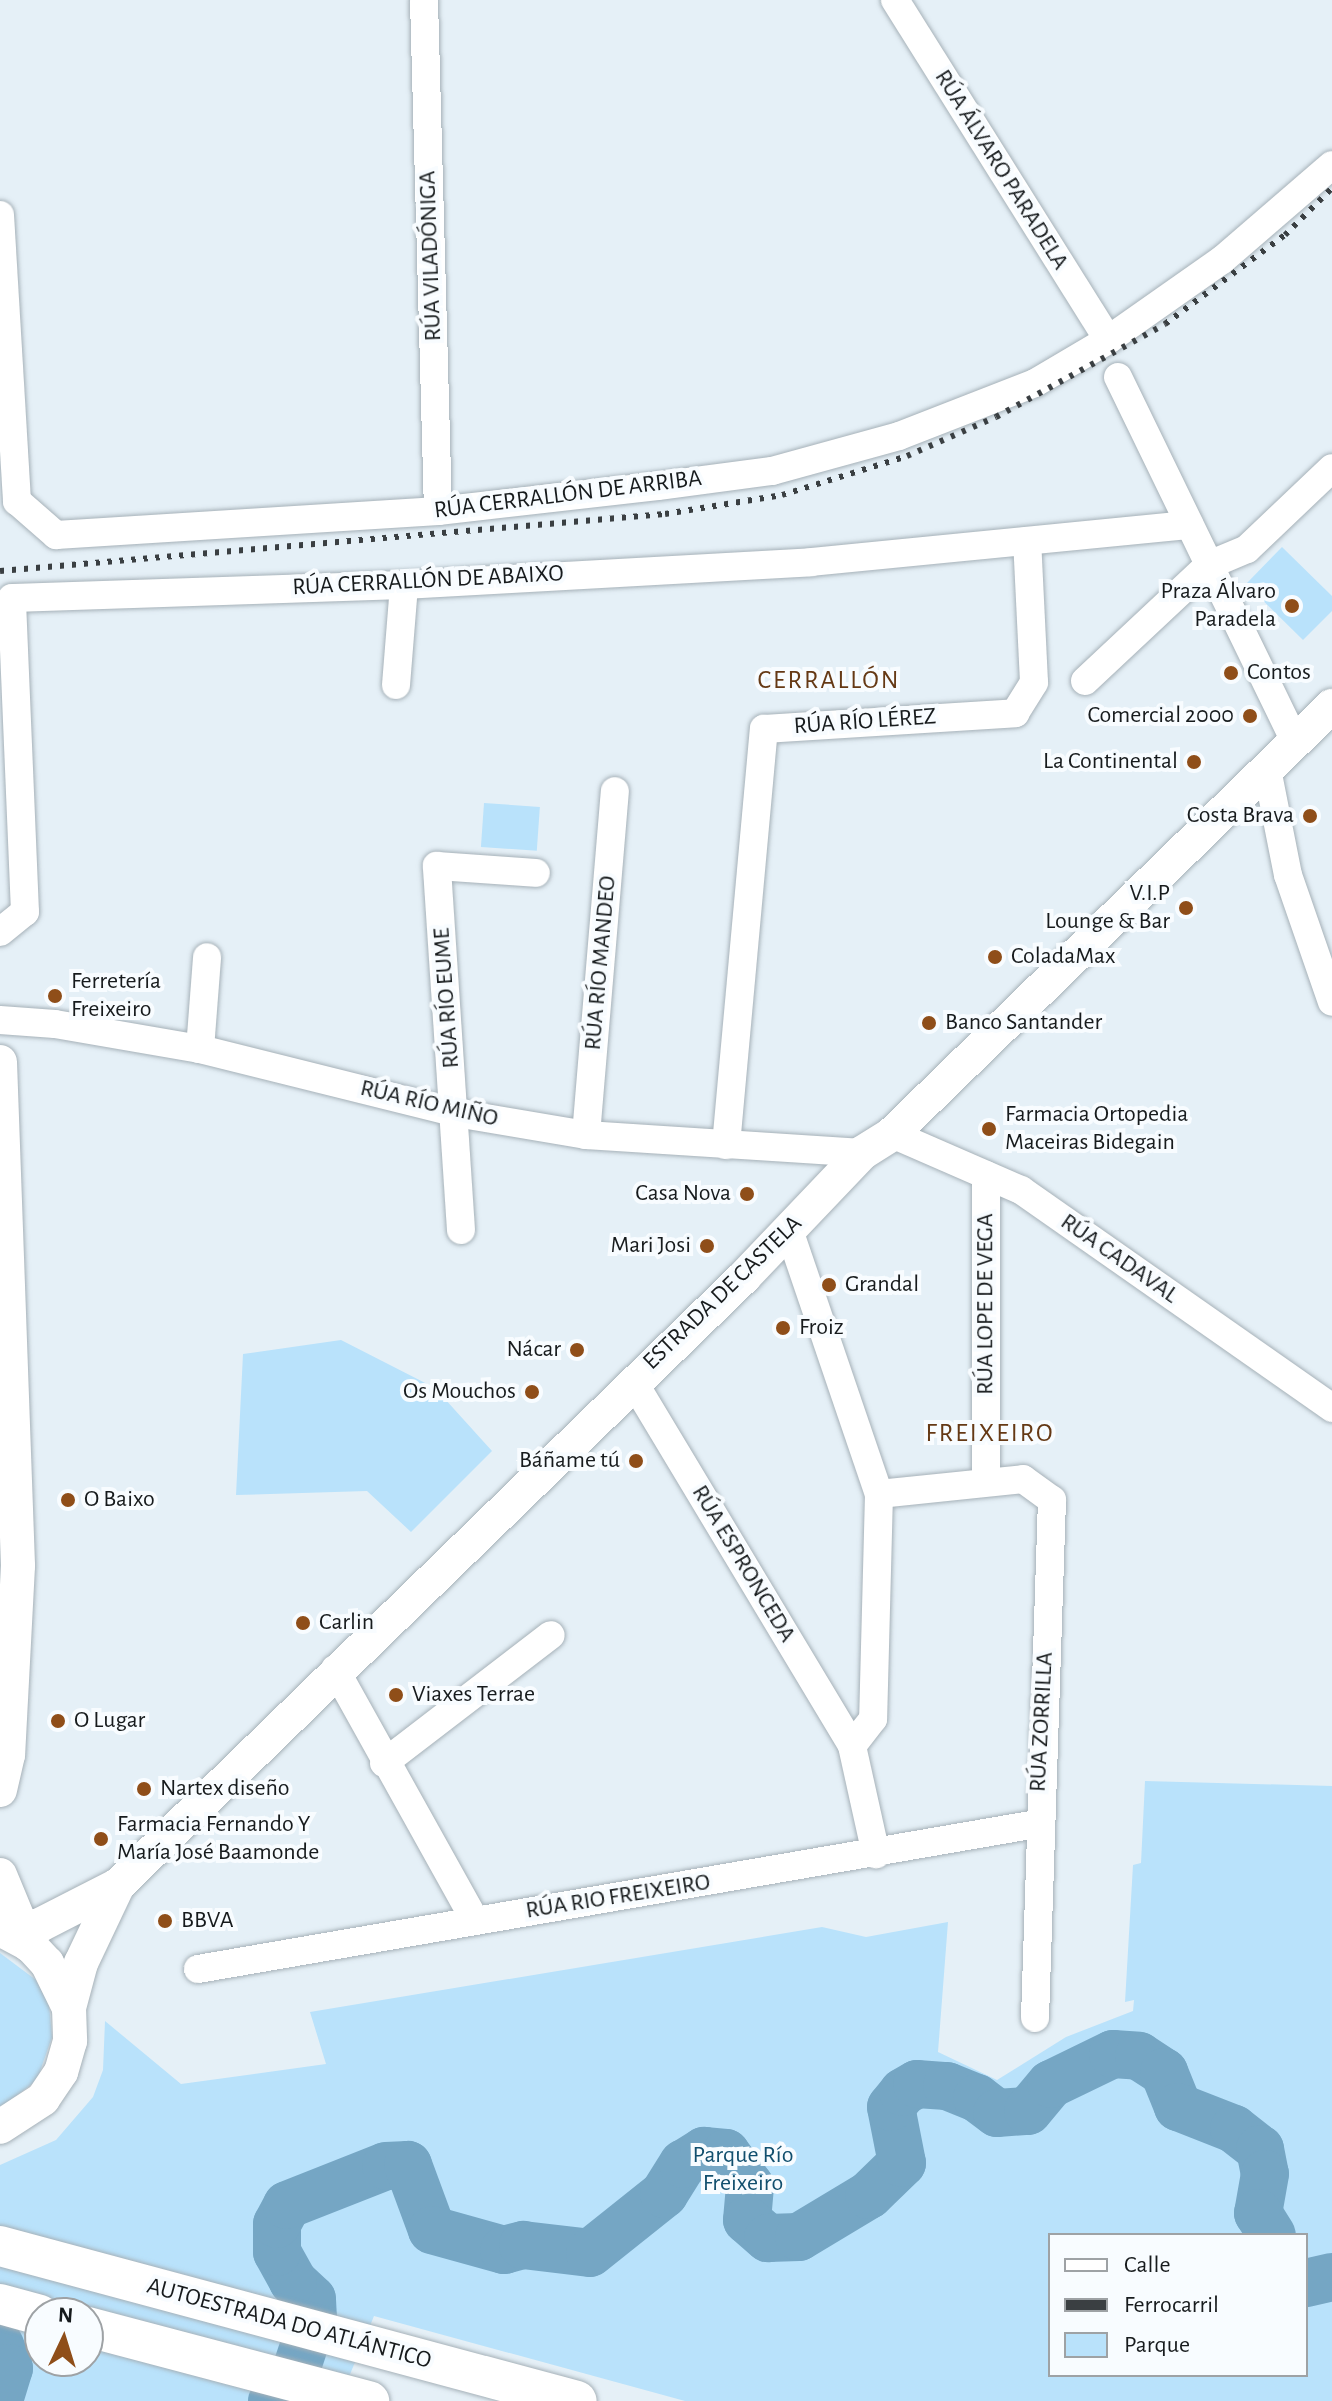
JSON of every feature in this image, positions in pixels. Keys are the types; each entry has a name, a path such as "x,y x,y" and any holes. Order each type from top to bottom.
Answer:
{"highway":[{"name":"AUTOESTRADA DO ATLÁNTICO","path":"0,2246 577,2401"},
{"path":"0,2304 24,2311"},
{"path":"0,2321 24,2327"},
{"path":"104,2331 356,2398"},
{"path":"104,2346 356,2398"}],"main road":[{"name":"ESTRADA DE CASTELA","path":"118,1885 335,1669 789,1230 862,1153 892,1134 1332,706"},
{"path":"0,1062 18,1566 8,1755 0,1790"},
{"path":"4,1884 54,1906 82,1904"},
{"path":"4,1884 13,1933 47,1963 69,2008"},
{"path":"13,1933 40,1925 118,1885"},
{"path":"0,2127 43,2099 61,2072 70,2041 69,2008 81,1963 118,1885"}],"street":[{"name":"RÚA VILADÓNIGA","path":"424,0 438,511"},
{"name":"RÚA ÁLVARO PARADELA","path":"895,0 1108,340"},
{"name":"RÚA CERRALLÓN DE ARRIBA","path":"0,215 17,501 56,535 438,511 772,471 899,436 1035,383 1108,340 1222,260 1332,165"},
{"path":"1118,377 1295,742"},
{"path":"1085,681 1209,565 1247,549 1332,468"},
{"name":"RÚA CERRALLÓN DE ABAIXO","path":"0,932 25,912 12,598 404,585 811,562 1189,525"},
{"name":"RÚA RÍO LÉREZ","path":"726,1145 764,729 1015,713 1034,682 1027,541"},
{"path":"396,685 404,585"},
{"path":"1267,769 1288,875 1332,1002"},
{"name":"RÚA RÍO MANDEO","path":"586,1135 615,791"},
{"name":"RÚA RÍO EUME","path":"461,1230 456,1113 437,866 536,873"},
{"path":"200,1049 207,957"},
{"name":"RÚA RÍO MIÑO","path":"0,1020 55,1024 200,1049 456,1113 586,1135 862,1153"},
{"name":"RÚA CADAVAL","path":"892,1134 1021,1190 1332,1408"},
{"name":"RÚA LOPE DE VEGA","path":"986,1175 986,1481"},
{"path":"789,1230 879,1494 873,1719 852,1746"},
{"name":"RÚA ESPRONCEDA","path":"633,1381 852,1746 876,1854"},
{"name":"RÚA ZORRILLA","path":"986,1481 1023,1479 1052,1500 1037,1824 1035,2018"},
{"path":"879,1494 986,1481"},
{"path":"384,1763 551,1635"},
{"path":"335,1669 384,1763 474,1919"},
{"name":"RÚA RIO FREIXEIRO","path":"198,1969 1037,1824"}],"green space":[{"path":"1282,547 1332,596 1332,611 1303,640 1246,584"},
{"path":"484,803 540,807 537,851 481,847"},
{"path":"341,1340 435,1388 492,1451 411,1532 367,1491 236,1495 243,1354"},
{"name":"Parque Río Freixeiro","path":"1145,1781 1332,1786 1332,2401 685,2401 374,2316 339,2401 0,2401 0,2165 56,2140 93,2097 103,2070 105,2021 181,2084 326,2064 310,2012 822,1927 866,1937 948,1922 938,2052 997,2080 1066,2037 1133,2011 1134,2000 1125,2002 1133,1865 1141,1863"},
{"path":"0,1953 36,1980 49,2005 52,2037 37,2080 0,2108"}],"waterway":[{"path":"272,2401 296,2370 313,2319 312,2299 293,2281 277,2252 277,2224 287,2205 386,2166 408,2165 432,2230 504,2250 523,2245 590,2253 664,2194 683,2164 704,2151 726,2153 750,2186 747,2220 768,2238 799,2237 869,2195 902,2163 891,2107 903,2092 917,2084 947,2086 977,2098 997,2113 1028,2111 1051,2084 1113,2054 1139,2056 1164,2072 1178,2107 1234,2129 1260,2149 1265,2174 1258,2213 1271,2233"},
{"path":"1308,2283 1332,2277"},
{"path":"0,2345 9,2368 0,2397"}],"railway":[{"path":"0,571 665,514 782,495 907,456 996,417 1165,324 1285,235 1332,188"}],"place":[{"name":"Praza Álvaro Paradela","path":"1292,606"},
{"name":"Contos","path":"1231,673"},
{"name":"Comercial 2000","path":"1250,716"},
{"name":"La Continental","path":"1194,762"},
{"name":"Costa Brava","path":"1310,816"},
{"name":"V.I.P Lounge & Bar","path":"1186,908"},
{"name":"ColadaMax","path":"995,957"},
{"name":"Ferretería Freixeiro","path":"55,996"},
{"name":"Banco Santander","path":"929,1023"},
{"name":"Farmacia Ortopedia Maceiras Bidegain","path":"989,1129"},
{"name":"Casa Nova","path":"747,1194"},
{"name":"Mari Josi","path":"707,1246"},
{"name":"Grandal","path":"829,1285"},
{"name":"Froiz","path":"783,1328"},
{"name":"Nácar","path":"577,1350"},
{"name":"Os Mouchos","path":"532,1392"},
{"name":"Báñame tú","path":"636,1461"},
{"name":"O Baixo","path":"68,1500"},
{"name":"Carlin","path":"303,1623"},
{"name":"Viaxes Terrae","path":"396,1695"},
{"name":"O Lugar","path":"58,1721"},
{"name":"Nartex diseño","path":"144,1789"},
{"name":"Farmacia Fernando Y María José Baamonde","path":"101,1839"},
{"name":"BBVA","path":"165,1921"}],"district":[{"name":"CERRALLÓN","path":"829,681"},
{"name":"FREIXEIRO","path":"990,1434"}]}
